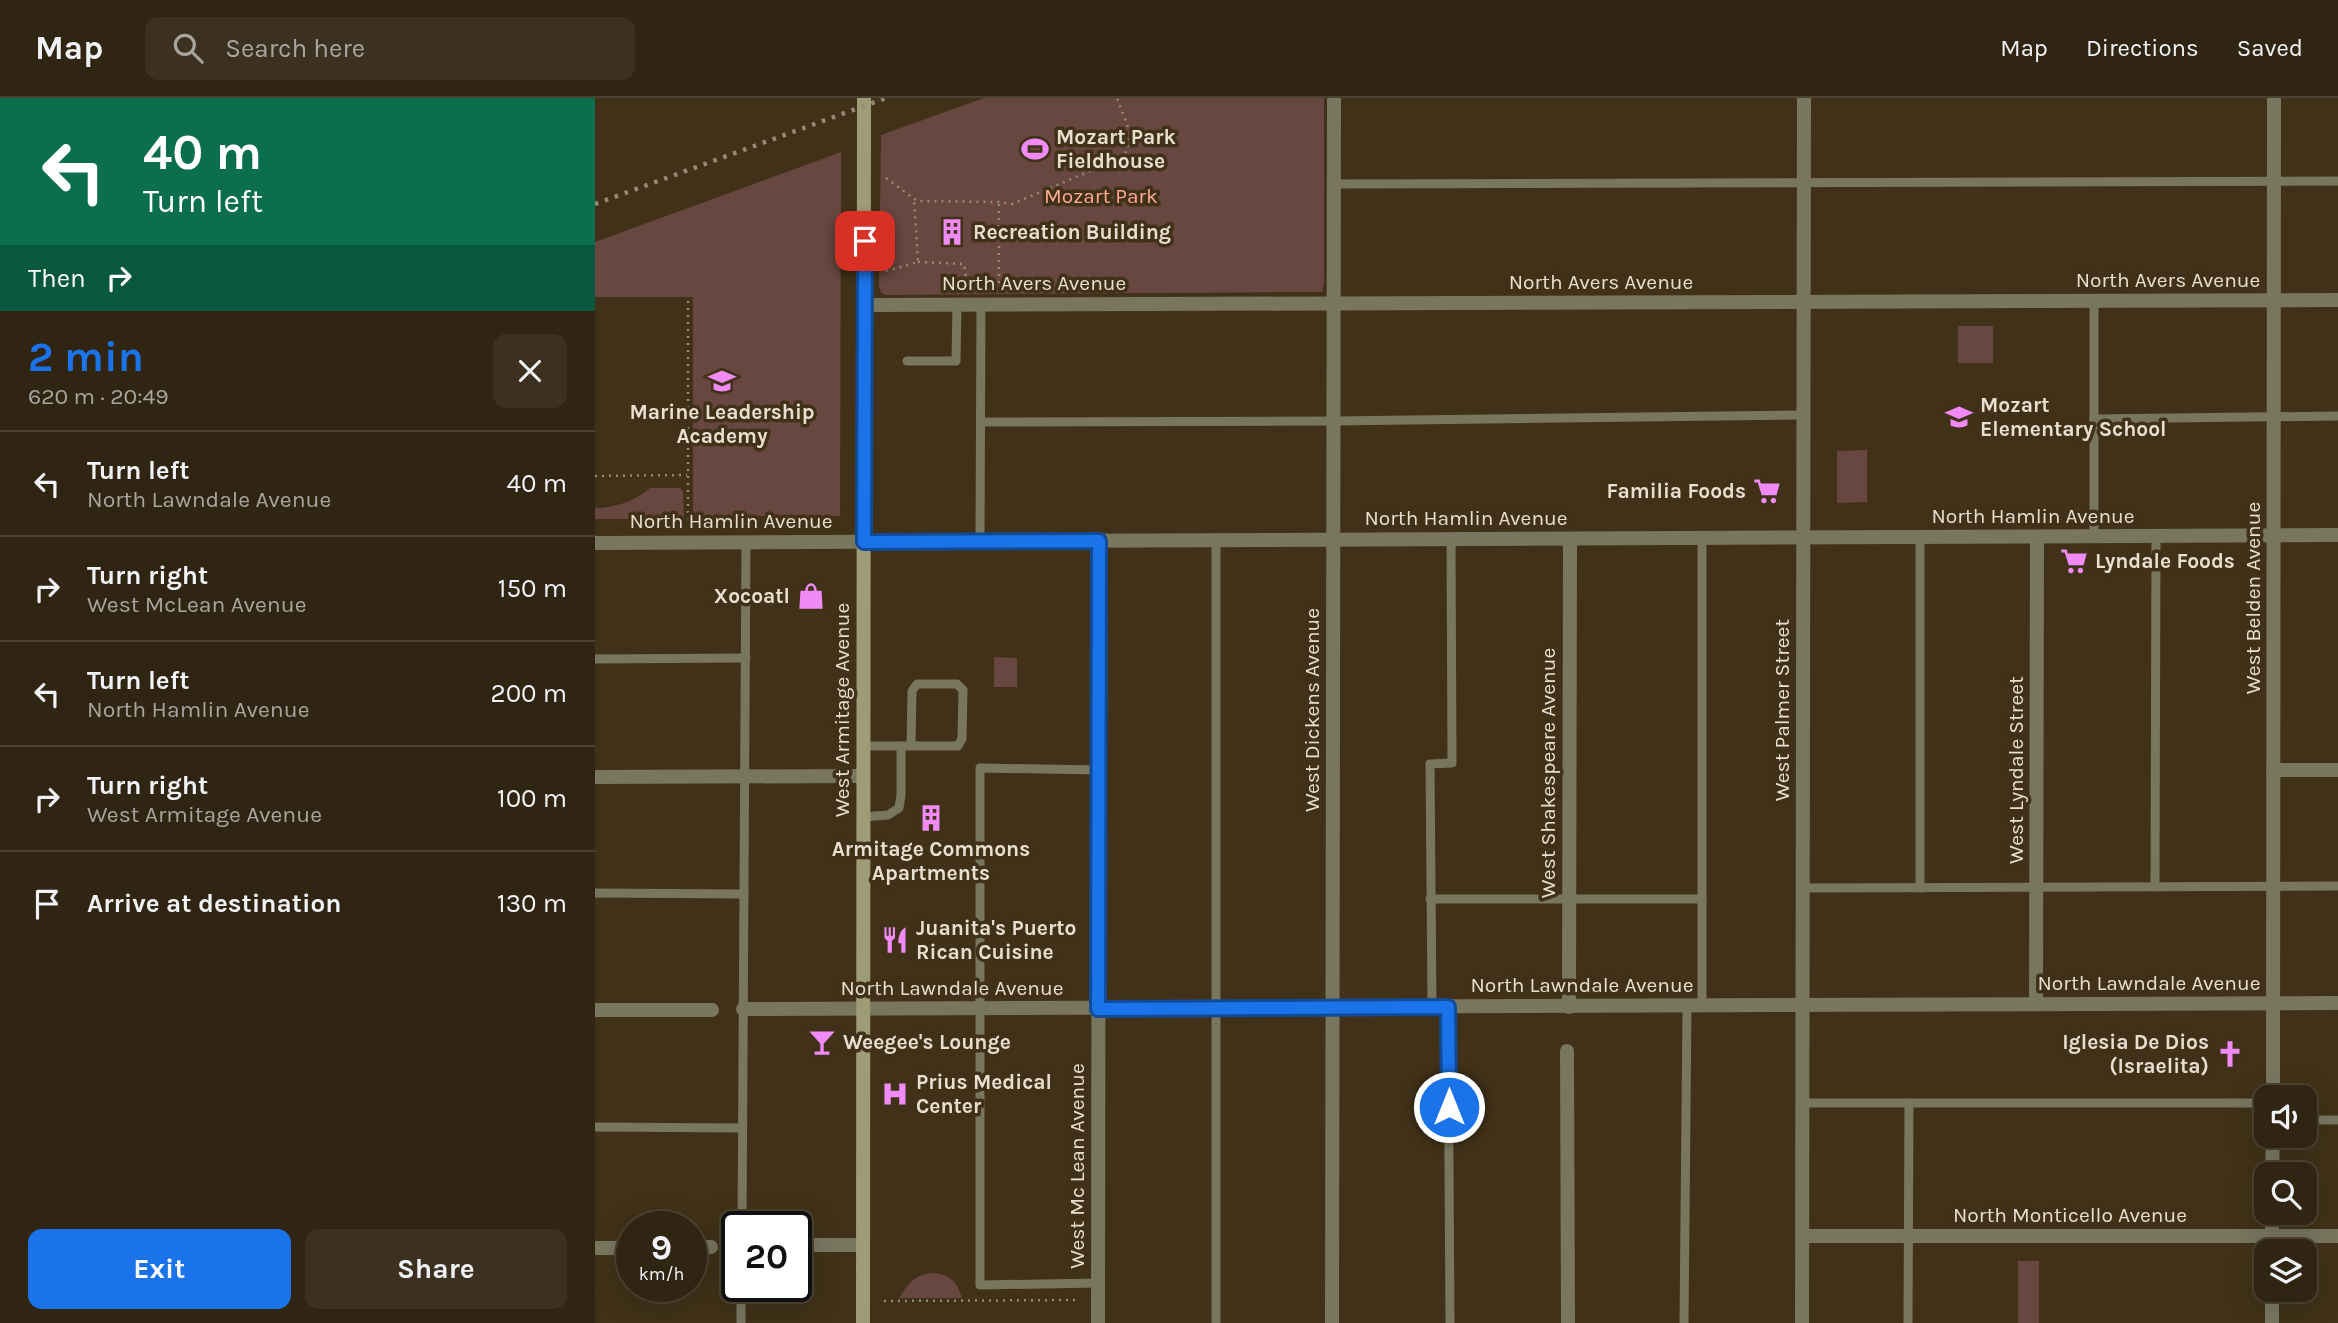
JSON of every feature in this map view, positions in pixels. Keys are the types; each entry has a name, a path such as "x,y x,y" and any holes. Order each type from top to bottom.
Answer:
{"main road":[{"name":"West Armitage Avenue","path":"863,1323 865,98"}],"street":[{"name":"West Dickens Avenue","path":"1332,1323 1334,98"},
{"name":"West Palmer Street","path":"1802,1323 1804,98"},
{"name":"West Belden Avenue","path":"2273,1085 2274,98"},
{"name":"North Avers Avenue","path":"865,305 2338,300"},
{"name":"North Hamlin Avenue","path":"595,542 2338,536"},
{"name":"West Lyndale Street","path":"2036,1004 2037,537"},
{"name":"West Shakespeare Avenue","path":"1569,1006 1570,539"},
{"name":"West Mc Lean Avenue","path":"1098,1323 1099,541"},
{"path":"2273,770 2338,770"},
{"path":"595,777 863,776"},
{"name":"North Lawndale Avenue","path":"743,1009 2338,1003"},
{"path":"595,1010 712,1010"},
{"path":"1567,1051 1568,1323"},
{"path":"2272,1225 2272,1236"},
{"name":"North Monticello Avenue","path":"1803,1236 2338,1236"},
{"path":"812,1245 863,1245"},
{"path":"595,1248 616,1248"},
{"path":"2272,1302 2272,1323"}],"lane":[{"path":"1334,184 2338,181"},
{"path":"2094,301 2094,537"},
{"path":"907,361 956,360 957,304"},
{"path":"980,541 981,304"},
{"path":"981,422 1803,415"},
{"path":"2094,419 2338,416"},
{"path":"2155,887 2156,536"},
{"path":"1920,537 1920,888"},
{"path":"1702,538 1702,1006"},
{"path":"1432,1007 1430,764 1452,763 1451,539"},
{"path":"1216,540 1216,1323"},
{"path":"742,1211 746,542"},
{"path":"595,659 746,658"},
{"path":"863,746 906,746 958,746 963,739 963,690 957,684 917,684 912,691 906,746 901,795 899,808 888,815 863,817"},
{"path":"1098,1283 980,1285 980,768 1099,770"},
{"path":"1803,888 2338,886"},
{"path":"595,893 744,894"},
{"path":"1430,899 1702,899"},
{"path":"1684,1323 1687,1006"},
{"path":"1448,1007 1450,1323"},
{"path":"1803,1103 2254,1103"},
{"path":"1907,1323 1909,1103"},
{"path":"2317,1120 2338,1120"},
{"path":"595,1127 742,1128"},
{"path":"741,1302 741,1323"}],"path":[{"path":"886,178 917,201 1012,204 1123,157 1131,135 1117,98"},
{"path":"914,199 918,262"},
{"path":"999,202 999,283"},
{"path":"886,271 918,262 964,264 967,283"},
{"path":"688,301 688,520"},
{"path":"595,476 687,475"},
{"path":"884,1301 1078,1300"}],"green space":[{"name":"Mozart Park","path":"984,98 1324,98 1322,292 885,295 879,285 881,135"},
{"name":"Marine Leadership Academy","path":"841,152 840,516 693,516 693,297 595,297 595,242"},
{"path":"1958,326 1993,326 1993,363 1958,363"},
{"path":"1867,450 1867,502 1837,503 1837,451"},
{"path":"650,488 680,488 683,491 684,519 595,519 595,508 624,503"},
{"path":"994,657 1017,658 1017,687 994,687"},
{"path":"2018,1261 2039,1261 2039,1323 2018,1323"},
{"path":"933,1273 952,1280 962,1298 899,1298 921,1275"}],"railway":[{"path":"595,204 886,98"}],"place":[{"name":"Mozart Park Fieldhouse","path":"1035,149"},
{"name":"Recreation Building","path":"952,232"},
{"name":"Marine Leadership Academy","path":"722,381"},
{"name":"Mozart Elementary School","path":"1959,417"},
{"name":"Familia Foods","path":"1767,491"},
{"name":"Lyndale Foods","path":"2074,561"},
{"name":"Xocoatl","path":"811,596"},
{"name":"Armitage Commons Apartments","path":"931,818"},
{"name":"Juanita's Puerto Rican Cuisine","path":"895,940"},
{"name":"Weegee's Lounge","path":"822,1042"},
{"name":"Iglesia De Dios (Israelita)","path":"2230,1054"},
{"name":"Prius Medical Center","path":"895,1094"}],"route":[{"path":"865,241 864,542 1099,541 1098,1009 1448,1007 1449,1107"}]}
